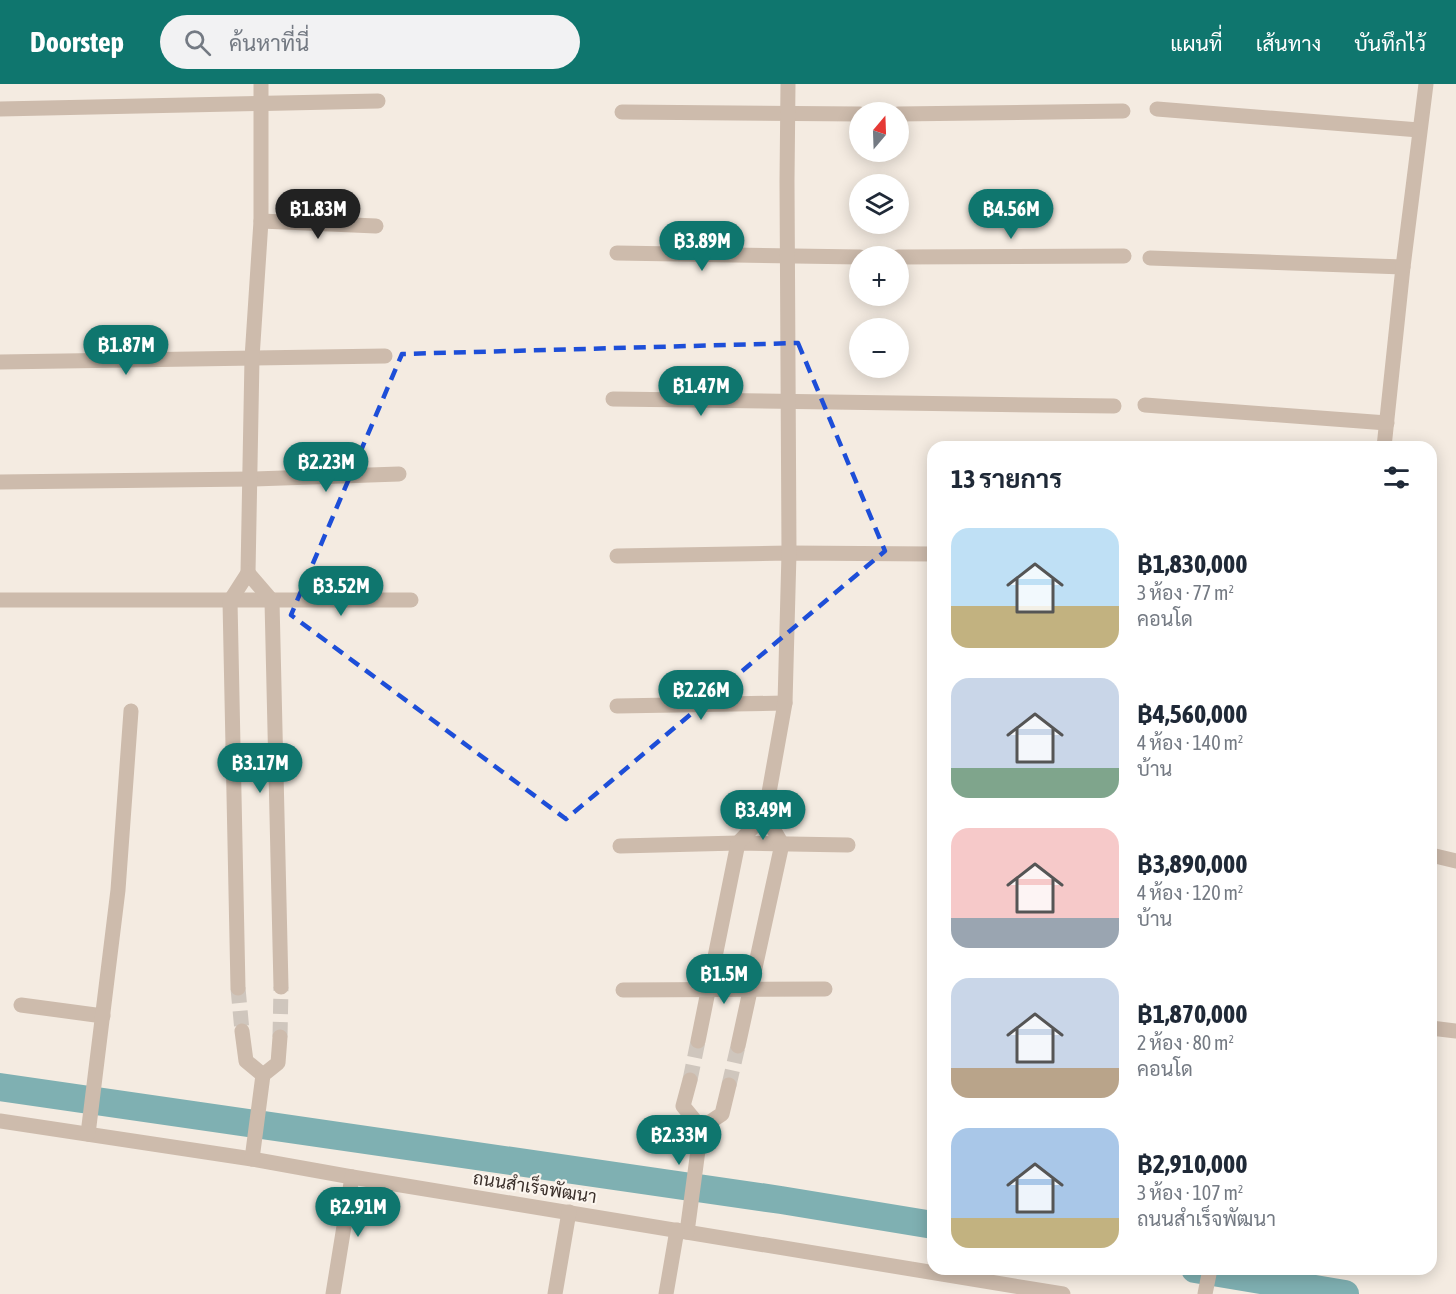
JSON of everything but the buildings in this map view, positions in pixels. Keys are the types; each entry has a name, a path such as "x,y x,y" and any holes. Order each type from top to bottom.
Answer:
{"street":[{"path":"238,988 230,602 248,573 252,358 261,221 263,104 261,84"},
{"path":"698,1041 738,843 765,815 785,703 790,401 788,84"},
{"path":"1385,441 1403,267 1426,84"},
{"path":"0,109 378,101"},
{"path":"1157,109 1419,130"},
{"path":"909,114 1123,111"},
{"path":"621,112 849,114"},
{"path":"261,221 376,226"},
{"path":"617,253 849,257"},
{"path":"909,257 1124,256"},
{"path":"1150,258 1403,267"},
{"path":"0,362 385,356"},
{"path":"613,399 1114,406"},
{"path":"1145,405 1387,423"},
{"path":"0,482 251,479 399,474"},
{"path":"617,556 789,553 927,554"},
{"path":"248,573 272,601 280,987"},
{"path":"0,600 230,602 411,600"},
{"path":"616,706 785,703"},
{"path":"88,1134 118,890 131,711"},
{"path":"738,1046 782,844 765,815"},
{"path":"620,846 738,843 848,845"},
{"path":"1437,856 1456,861"},
{"path":"623,990 825,988"},
{"path":"21,1005 103,1016"},
{"path":"1437,1029 1456,1031"},
{"path":"242,1031 246,1061 263,1081"},
{"path":"252,1159 263,1081 278,1063 280,1037"},
{"path":"666,1294 691,1199 700,1133 683,1106 690,1080"},
{"path":"700,1133 722,1114 729,1085"},
{"name":"ถนนสำเร็จพัฒนา","path":"0,1121 252,1159 927,1271"},
{"path":"333,1294 352,1177"},
{"path":"555,1294 569,1212"},
{"name":"ถนนสำเร็จพัฒนา","path":"949,1275 1064,1294"}],"highlighted area":[{"path":"798,343 885,551 566,819 291,615 402,354"}],"waterway":[{"path":"0,1087 781,1200 927,1224"},
{"path":"1231,1275 1345,1294"}],"tunnel":[{"path":"280,1037 281,987"},
{"path":"238,988 242,1031"},
{"path":"690,1080 698,1041"},
{"path":"729,1085 738,1046"}]}
